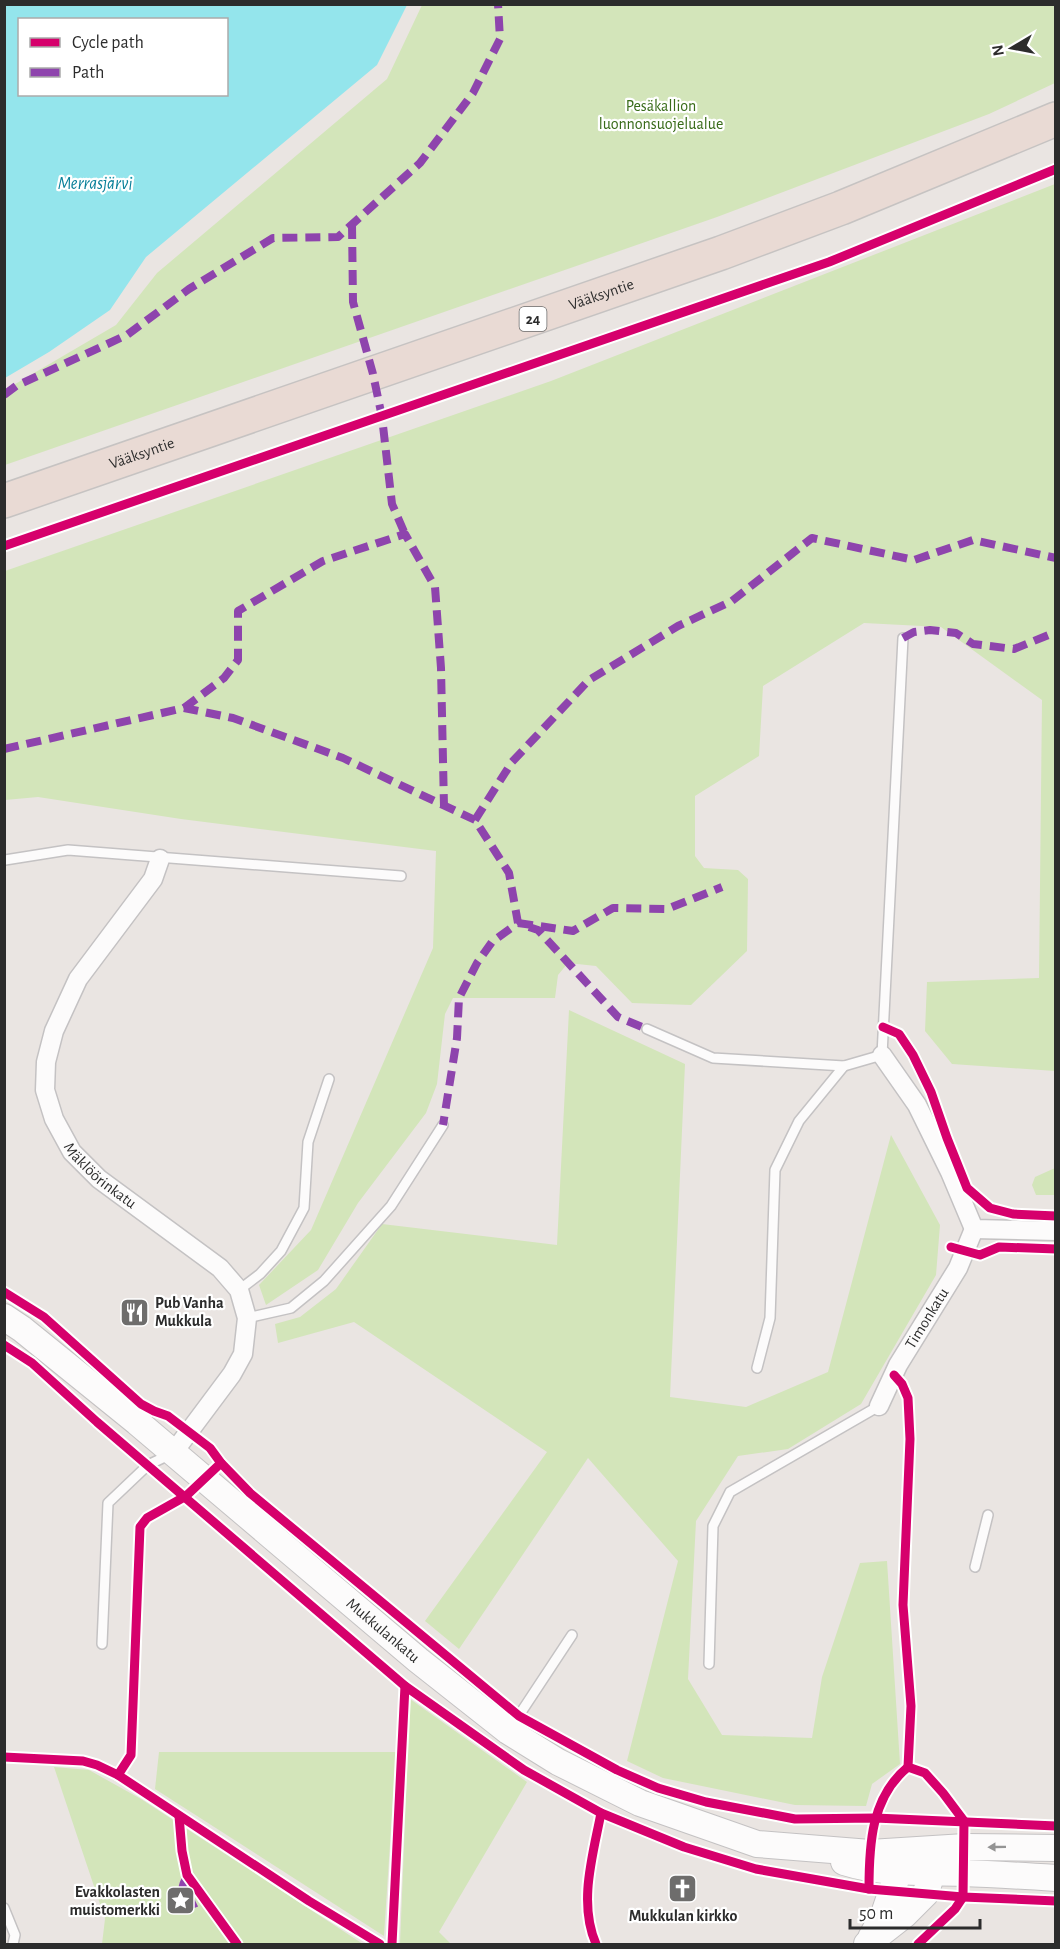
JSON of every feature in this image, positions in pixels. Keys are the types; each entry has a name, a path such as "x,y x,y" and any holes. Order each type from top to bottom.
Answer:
{"highway":[{"name":"Vääksyntie","path":"4,501 710,257 841,208 1056,119"}],"street":[{"name":"Mäklöörinkatu","path":"160,859 153,879 78,979 54,1031 46,1062 45,1090 54,1119 72,1152 99,1179 220,1269 239,1290 247,1318 243,1353 232,1374 173,1453"},
{"path":"882,1055 917,1105 950,1172 974,1229 1056,1232"},
{"name":"Timonkatu","path":"879,1406 898,1365 958,1268 974,1229"},
{"name":"Mukkulankatu","path":"4,1317 22,1329 173,1453 418,1660 508,1731 558,1762 640,1803 757,1844 870,1853 1056,1878"},
{"name":"Mukkulankatu","path":"813,1850 869,1869 898,1873 965,1847 1056,1848"},
{"path":"867,1944 904,1915 926,1893 926,1861"},
{"path":"867,1944 884,1914 898,1873"}],"lane":[{"path":"647,1029 713,1058 844,1066 882,1055 903,638"},
{"path":"5,860 68,850 160,859 401,876"},
{"path":"757,1368 770,1318 775,1170 800,1121 844,1066"},
{"path":"239,1290 260,1274 281,1251 304,1208 308,1142 329,1078"},
{"path":"247,1318 291,1308 324,1281 391,1206 443,1125"},
{"path":"709,1664 713,1526 730,1492 879,1406"},
{"path":"102,1644 108,1503 148,1465 173,1453"},
{"path":"975,1567 988,1515"},
{"path":"508,1731 572,1635"},
{"path":"4,1908 15,1935 13,1944"}],"green space":[{"name":"Pesäkallion luonnonsuojelualue","path":"422,5 1055,5 1055,83 989,114 717,217 5,465 5,390 116,325 157,273 387,79"},
{"path":"1055,184 1055,1071 952,1064 925,1031 927,982 1039,978 1042,700 941,627 864,623 763,686 759,756 695,796 695,856 704,868 738,870 748,879 747,951 691,1005 632,1003 596,966 568,963 558,975 555,998 453,998 445,1014 437,1084 426,1113 358,1203 318,1270 266,1305 259,1285 311,1230 433,948 436,851 181,819 38,797 5,800 5,571 551,381"},
{"path":"569,1010 685,1064 670,1397 746,1407 828,1372 891,1135 940,1225 936,1275 861,1404 788,1449 738,1456 696,1521 688,1679 722,1735 812,1738 822,1677 860,1563 887,1561 900,1764 872,1784 866,1806 795,1805 663,1778 627,1761 678,1561 588,1458 459,1649 425,1621 547,1452 354,1322 278,1343 275,1324 300,1317 336,1289 382,1224 557,1245"},
{"path":"1055,1168 1055,1195 1036,1195 1032,1185 1035,1177"},
{"path":"410,1699 527,1782 439,1932 451,1944 400,1944"},
{"path":"159,1752 396,1752 384,1936 155,1789"},
{"path":"54,1767 89,1770 141,1799 363,1944 102,1944 105,1919"}],"water":[{"name":"Merrasjärvi","path":"5,4 407,5 377,65 146,257 110,310 49,352 5,378"}],"marked path":[{"path":"4,395 16,386 127,335 189,289 273,238 338,237 420,163 473,93 500,39 498,4"},
{"path":"352,224 353,302 382,417 392,504 405,534"},
{"path":"184,708 224,678 238,660 238,611 323,561 405,534 435,587 441,668 444,807"},
{"path":"475,820 512,762 589,680 678,626 732,601 812,538 914,560 973,540 1056,558"},
{"path":"903,638 914,632 930,630 956,633 973,644 1014,649 1056,632"},
{"path":"4,749 184,708 233,718 343,758 475,820 509,873 518,923 492,942 477,963 459,998 457,1038 443,1125"},
{"path":"518,923 573,931 613,908 667,909 722,887"},
{"path":"529,927 538,930 618,1017 647,1029"},
{"path":"188,1876 182,1889 186,1901 194,1904 204,1899"}],"cycle path":[{"path":"4,546 829,262 1056,169"},
{"path":"883,1027 899,1034 913,1055 931,1092 967,1188 990,1208 1013,1214 1056,1216"},
{"path":"951,1247 980,1255 999,1247 1056,1249"},
{"path":"4,1292 44,1317 141,1404 168,1416 210,1448 250,1493 519,1716 617,1770 658,1788 706,1802 795,1819 875,1818 1056,1826"},
{"path":"4,1345 32,1363 97,1422 405,1686 524,1770 601,1813 684,1847 756,1869 869,1889 963,1897 1056,1901"},
{"path":"894,1375 902,1384 908,1398 910,1439 903,1605 911,1706 908,1767 925,1773 964,1821 963,1897 955,1909 918,1944"},
{"path":"118,1775 131,1755 140,1527 147,1518 186,1496 221,1463"},
{"path":"392,1944 405,1686"},
{"path":"4,1757 83,1761 118,1775 309,1901 380,1944"},
{"path":"869,1889 872,1839 879,1807 896,1779 908,1767"},
{"path":"596,1944 588,1912 588,1896 591,1862 601,1813"},
{"path":"179,1816 187,1875 237,1944"}],"place":[{"name":"Pub Vanha Mukkula","path":"134,1312"},
{"name":"Mukkulan kirkko","path":"683,1888"},
{"name":"Evakkolasten muistomerkki","path":"181,1901"}]}
